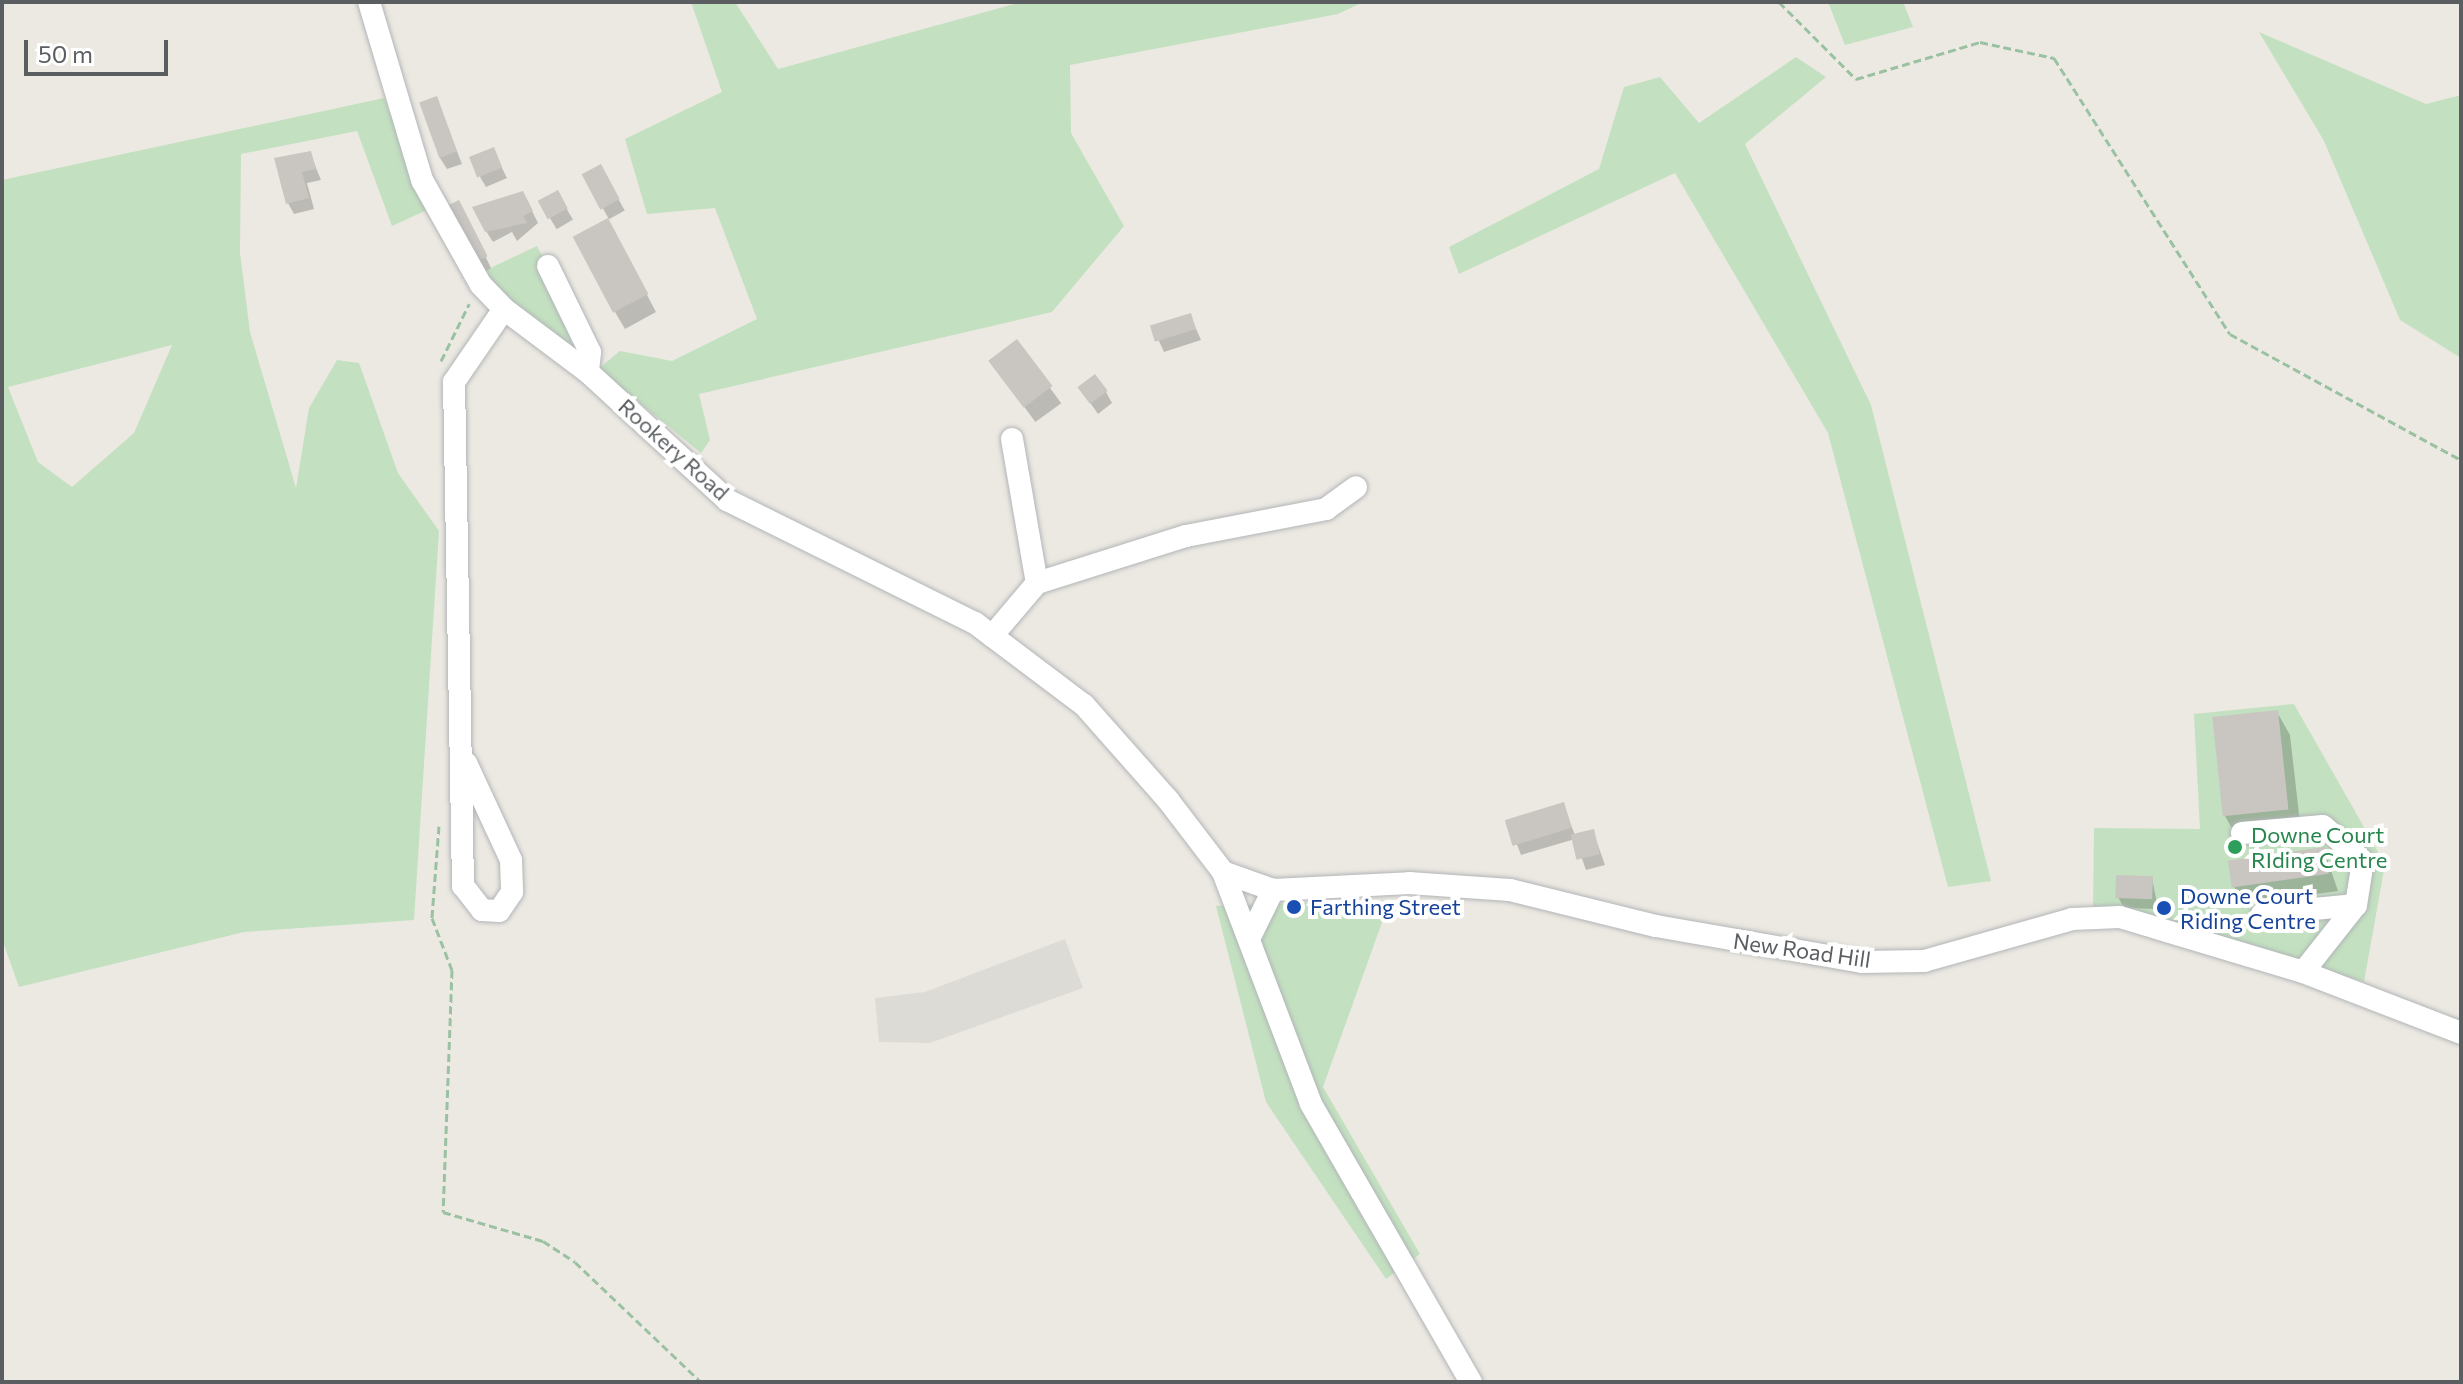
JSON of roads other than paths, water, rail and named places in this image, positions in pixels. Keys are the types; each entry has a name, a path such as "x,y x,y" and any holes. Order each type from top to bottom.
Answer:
{"street":[{"name":"Rookery Road","path":"369,2 422,180 481,285 504,309 588,372 727,500 992,636 1084,705 1223,872"},
{"path":"548,266 590,352 588,372"},
{"path":"466,763 511,860 512,892 499,911 482,910 463,886 466,763 454,382 504,309"},
{"path":"1012,439 1037,583"},
{"path":"992,636 1037,583 1186,536 1326,509 1356,487"},
{"path":"2242,833 2336,831 2363,861 2356,905 2303,972"},
{"path":"1223,872 1311,1104 1471,1382"},
{"name":"New Road Hill","path":"1223,872 1273,890 1409,883 1510,890 1656,926 1862,962 1924,961 2072,919 2120,917 2303,972 2461,1033"},
{"path":"1249,939 1273,890"},
{"path":"2262,914 2356,905"}],"place":[{"name":"Downe Court RIding Centre","path":"2235,847"},
{"name":"Farthing Street","path":"1294,907"},
{"name":"Downe Court Riding Centre","path":"2164,908"}]}
